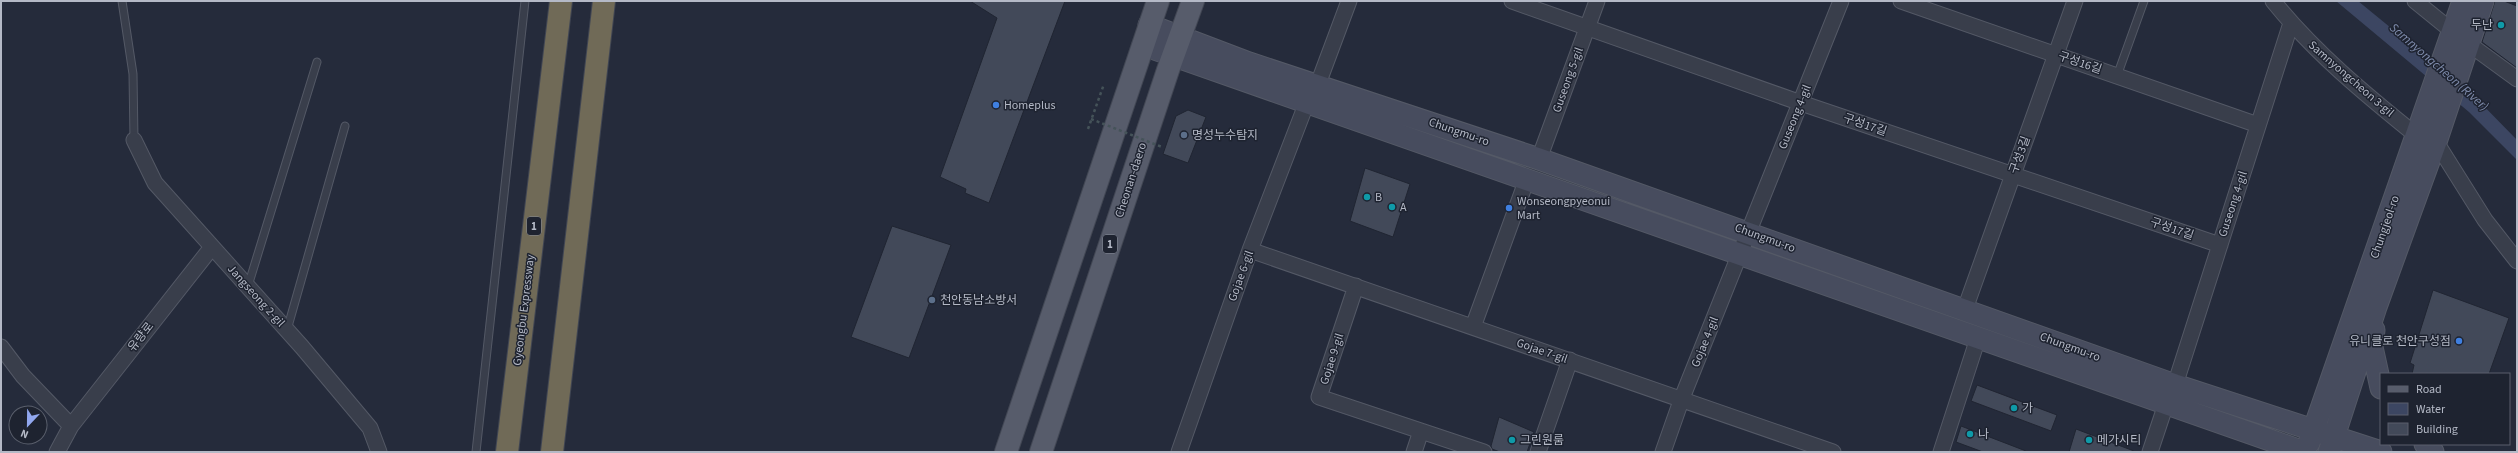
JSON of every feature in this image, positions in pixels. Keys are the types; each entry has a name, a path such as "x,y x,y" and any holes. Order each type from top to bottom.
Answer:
{"highway":[{"name":"Gyeongbu Expressway","path":"507,452 561,1"},
{"path":"552,452 604,1"}],"main road":[{"path":"1006,452 1158,1"},
{"name":"Cheonan-daero","path":"1042,452 1193,1"},
{"name":"Chungjeol-ro","path":"2305,452 2325,439 2376,307 2425,134 2450,38 2463,1"},
{"path":"2425,134 2466,52 2483,1"},
{"name":"Chungmu-ro","path":"1146,35 1177,46 1307,102 2305,452"},
{"name":"Chungmu-ro","path":"1177,46 1249,63 1318,84 1539,159 1965,309 2325,439 2381,452"},
{"name":"Chungjeol-ro","path":"2325,439 2425,134"},
{"path":"2376,307 2372,348 2380,384"}],"street":[{"path":"1318,84 1349,1"},
{"name":"구성17길","path":"1512,1 1801,103 2220,245"},
{"name":"Guseong 5-gil","path":"1539,159 1597,1"},
{"name":"Guseong 4-gil","path":"1749,233 1841,1"},
{"name":"구성16길","path":"1901,1 2258,125"},
{"name":"구성3길","path":"1965,309 2075,1"},
{"name":"Samnyongcheon 3-gil","path":"2273,1 2291,23 2350,82 2425,134 2485,220 2517,261"},
{"path":"2415,1 2450,38"},
{"name":"Guseong 4-gil","path":"2175,385 2291,23"},
{"path":"2466,52 2517,79"},
{"name":"Gojae 6-gil","path":"1179,452 1250,250 1307,102"},
{"name":"Jangseong 2-gil","path":"134,140 155,184 287,330 370,428 379,452"},
{"path":"1473,327 1527,179"},
{"name":"Gojae 4-gil","path":"1663,452 1682,398 1749,233"},
{"name":"유량로","path":"57,452 71,426 212,247"},
{"name":"Gojae 7-gil","path":"1250,250 1682,398 1812,448 1833,452"},
{"name":"Gojae 9-gil","path":"1356,286 1319,398 1484,452"},
{"path":"1941,452 1978,338"},
{"path":"1,347 23,376 71,426"},
{"path":"1538,452 1570,360"},
{"path":"2150,452 2166,404"},
{"path":"1414,452 1421,431"}],"lane":[{"path":"122,1 132,74 134,140"},
{"path":"476,452 525,1"},
{"path":"2117,76 2144,1"},
{"path":"248,286 316,62"},
{"path":"287,330 345,126"}],"path":[{"path":"1088,130 1104,84"},
{"path":"1092,119 1162,147"}],"water":[{"path":"2336,1 2358,1 2473,95 2517,140 2517,160 2469,112"}],"building":[{"name":"Homeplus","path":"970,1 1065,1 989,203 965,193 966,189 940,177 997,18"},
{"name":"두난","path":"2495,1 2504,1 2517,6 2517,68 2482,42"},
{"name":"명성누수탐지","path":"1188,110 1206,117 1188,163 1163,154 1176,116"},
{"path":"1365,168 1410,184 1393,237 1350,221"},
{"name":"천안동남소방서","path":"892,226 951,245 909,358 851,337"},
{"name":"유니클로 천안구성점","path":"2433,290 2509,318 2489,373 2412,373 2414,365 2410,363"},
{"name":"가","path":"1977,385 2057,415 2051,431 1971,401"},
{"name":"그린원룸","path":"1499,417 1534,432 1527,452 1500,452 1492,449 1491,446"},
{"name":"나","path":"1961,426 2026,452 1983,452 1956,442"},
{"name":"메가시티","path":"2076,429 2134,451 2069,452"}],"place":[{"name":"두난","path":"2501,25"},
{"name":"Homeplus","path":"996,105"},
{"name":"명성누수탐지","path":"1184,135"},
{"name":"B","path":"1367,197"},
{"name":"A","path":"1392,207"},
{"name":"Wonseongpyeonui Mart","path":"1509,208"},
{"name":"천안동남소방서","path":"932,300"},
{"name":"유니클로 천안구성점","path":"2459,341"},
{"name":"가","path":"2014,408"},
{"name":"나","path":"1970,434"},
{"name":"그린원룸","path":"1512,440"},
{"name":"메가시티","path":"2089,440"}],"water label":[{"name":"Samnyongcheon (River)","path":"2439,67"}]}
